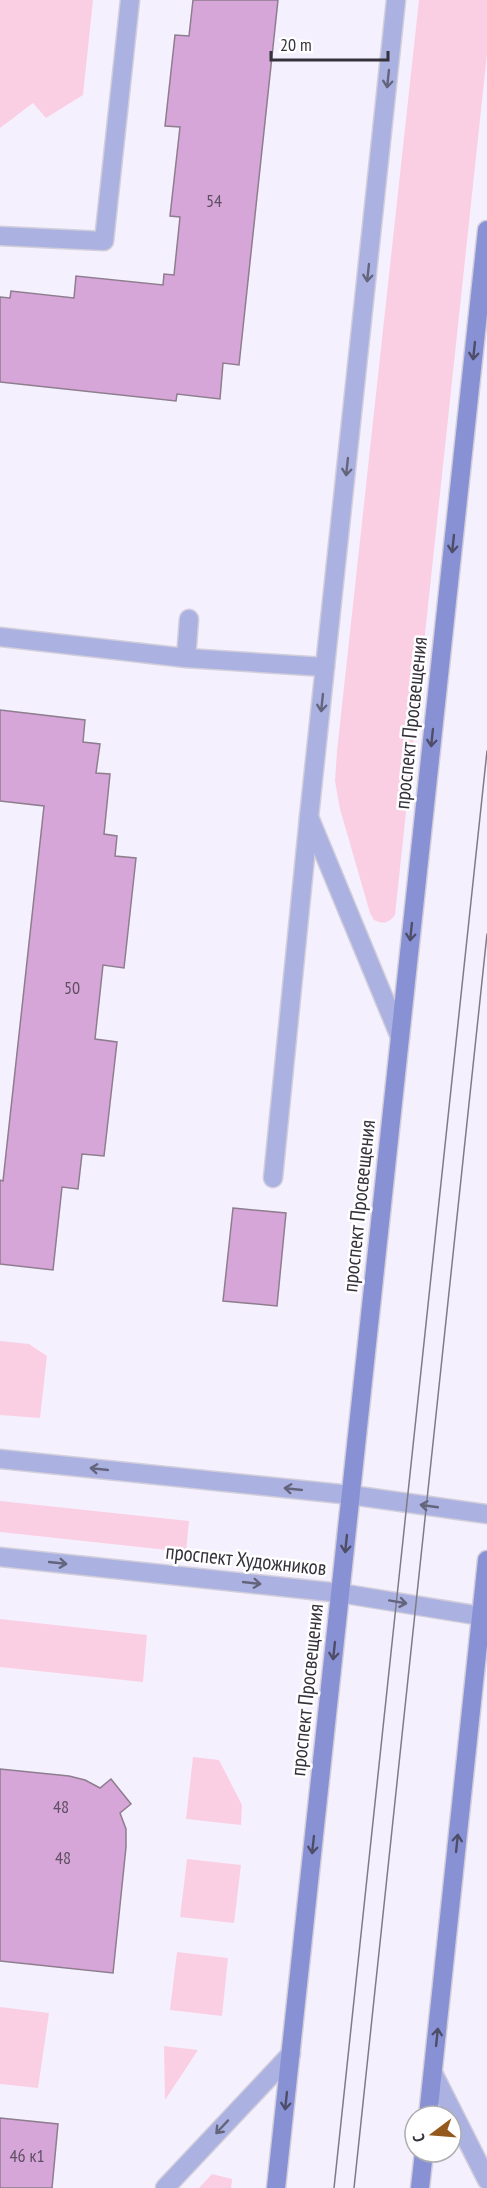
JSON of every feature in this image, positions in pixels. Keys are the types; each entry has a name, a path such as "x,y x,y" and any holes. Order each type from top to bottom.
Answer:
{"main road":[{"name":"проспект Просвещения","path":"276,2188 487,230"},
{"path":"429,2104 484,1617 487,1560"},
{"path":"420,2188 423,2164"}],"street":[{"path":"0,236 104,241 130,0"},
{"path":"273,1178 396,0"},
{"path":"186,658 189,619"},
{"path":"0,638 186,658 326,667"},
{"path":"309,817 400,1037"},
{"path":"0,1458 351,1495 487,1514"},
{"name":"проспект Художников","path":"0,1557 340,1593 484,1617"},
{"path":"165,2188 291,2054"},
{"path":"433,2073 487,2180"}],"shaded area":[{"path":"0,0 93,0 83,95 46,118 33,103 0,128"},
{"path":"419,0 487,0 487,54 395,915 388,922 383,923 374,920 370,913 340,809 335,781"},
{"path":"0,1341 29,1344 47,1356 40,1418 0,1415"},
{"path":"0,1501 189,1521 186,1552 0,1532"},
{"path":"0,1619 147,1635 143,1682 0,1667"},
{"path":"193,1757 219,1760 242,1805 241,1825 186,1819"},
{"path":"187,1859 241,1865 234,1923 180,1917"},
{"path":"177,1952 228,1958 222,2016 170,2010"},
{"path":"0,2007 49,2013 38,2088 0,2084"},
{"path":"164,2046 198,2050 165,2100"},
{"path":"212,2174 232,2179 231,2188 199,2188"}],"building":[{"path":"193,0 278,0 239,365 223,363 220,399 177,394 176,401 0,382 0,297 10,298 11,291 74,298 76,276 163,285 164,274 174,275 180,217 170,216 180,127 165,126 175,35 189,36"},
{"path":"0,710 85,720 83,742 100,744 96,773 110,774 104,834 117,836 115,856 136,858 124,968 103,965 95,1039 117,1042 104,1156 82,1154 78,1189 62,1187 53,1270 0,1264 0,1180 3,1181 44,806 0,801"},
{"path":"233,1208 286,1213 277,1306 223,1301"},
{"path":"0,1769 69,1776 85,1780 100,1788 111,1779 131,1804 120,1813 126,1829 126,1847 113,1973 0,1961"},
{"path":"0,2118 58,2124 52,2188 0,2188"}],"tram line":[{"path":"334,2188 487,751"},
{"path":"354,2188 487,934"}]}
